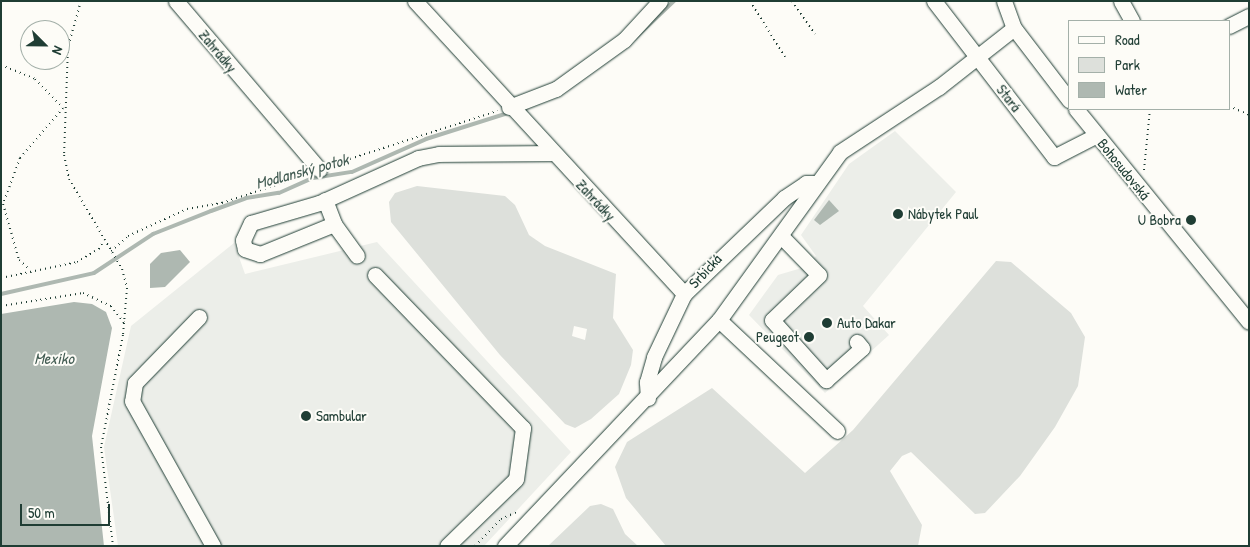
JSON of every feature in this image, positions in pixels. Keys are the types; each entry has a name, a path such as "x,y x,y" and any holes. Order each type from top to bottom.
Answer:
{"street":[{"name":"Zahrádky","path":"176,1 319,169"},
{"name":"Zahrádky","path":"416,1 509,107 684,294"},
{"path":"509,107 556,89 624,40 660,1"},
{"name":"Stará","path":"934,1 1054,157 1097,135"},
{"path":"1004,1 1014,28 1068,99"},
{"path":"1121,1 1131,20"},
{"path":"1230,26 1249,16"},
{"name":"Srbická","path":"505,546 648,398 719,320 781,236 816,183 850,144 916,104 1014,28"},
{"name":"Bohosudovská","path":"1077,110 1249,322"},
{"path":"334,224 260,254 245,248 244,232 251,223 325,200 425,157 552,153"},
{"name":"Srbická","path":"648,398 647,382 654,357 684,294 784,198 806,183 816,183"},
{"path":"325,200 334,224 357,256"},
{"path":"781,236 819,275 772,320 826,380 862,348 857,342"},
{"path":"375,275 522,428 516,479 451,544"},
{"path":"199,317 135,383 132,400 213,546"},
{"path":"719,320 837,431"}],"path":[{"path":"81,1 68,47 63,108 69,179 104,240 112,250 122,269 127,288 125,324 101,447 113,546"},
{"path":"750,1 785,57"},
{"path":"792,1 815,34"},
{"path":"1,65 35,79 63,108"},
{"path":"1230,106 1249,115"},
{"path":"30,270 19,260 3,204 20,158 63,108"},
{"path":"1142,190 1150,110"},
{"path":"1,278 30,270 77,262 100,248 104,240"},
{"path":"1,306 83,293 111,306 125,324"}],"shaded area":[{"path":"895,131 956,192 863,306 889,335 825,393 749,315 778,275 805,267 816,256 801,235 849,164"},
{"path":"377,242 571,452 484,546 118,546 104,447 131,326 234,243 245,274"}],"green space":[{"path":"417,186 505,196 515,205 529,235 545,246 616,274 613,318 633,350 631,365 619,394 591,419 575,428 565,424 500,355 391,222 389,202 395,193","holes":["574,326 587,329 585,340 572,336"]},
{"path":"996,261 1011,262 1071,313 1085,337 1078,386 1055,427 1020,476 985,513 975,514 911,452 902,456 890,471 922,525 918,546 666,546 626,498 615,467 627,442 712,388 805,473 853,430"},
{"path":"601,504 613,509 625,534 638,546 548,546 590,506"}],"water":[{"path":"829,200 839,211 820,225 814,220"},
{"path":"180,250 190,262 165,287 150,288 150,264 161,253"},
{"name":"Mexiko","path":"74,302 92,304 106,312 112,328 92,436 104,546 1,546 1,314"}],"waterway":[{"name":"Modlanský potok","path":"634,39 674,1"},
{"name":"Modlanský potok","path":"1,294 94,273 153,234 211,211 246,198 279,193 313,178 352,172 426,139 511,112"}],"place":[{"name":"Nábytek Paul","path":"898,214"},
{"name":"U Bobra","path":"1191,220"},
{"name":"Auto Dakar","path":"827,323"},
{"name":"Peugeot","path":"809,337"},
{"name":"Sambular","path":"306,416"}]}
